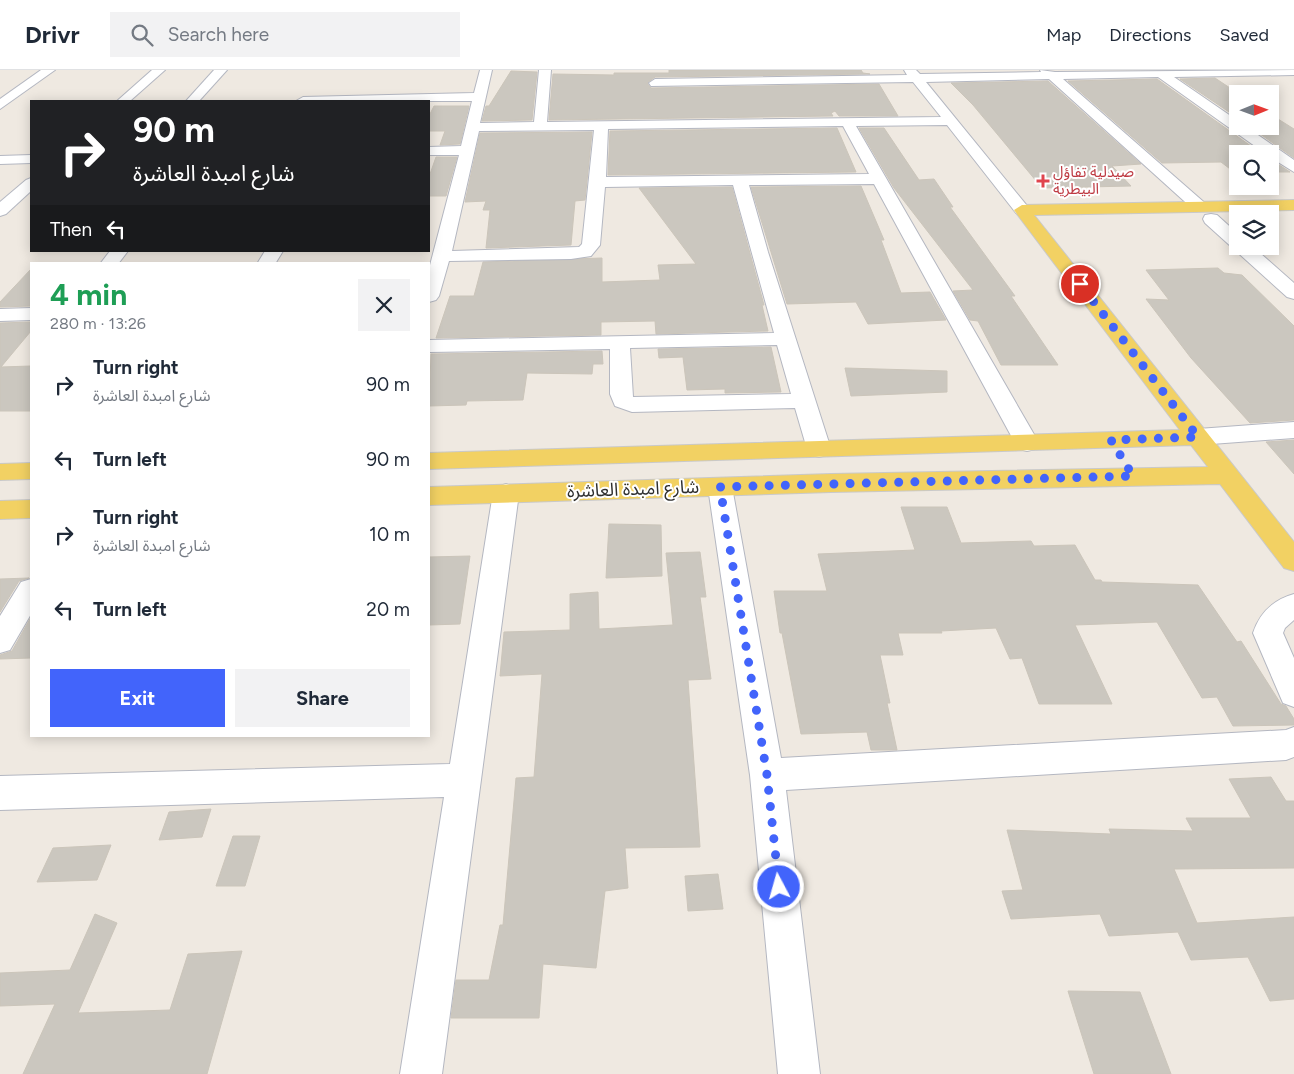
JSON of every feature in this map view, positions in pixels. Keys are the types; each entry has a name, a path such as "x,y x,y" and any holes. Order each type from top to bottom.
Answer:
{"main road":[{"path":"1027,216 1205,213 1294,205"},
{"path":"1205,213 1229,217"},
{"path":"1027,216 1294,561"},
{"path":"1279,218 1294,218"},
{"name":"شارع امبدة العاشرة","path":"430,461 1198,437"},
{"path":"1111,440 1133,476"},
{"path":"0,472 30,471"},
{"name":"شارع امبدة العاشرة","path":"430,496 1228,475"},
{"path":"0,510 30,509"}],"street":[{"path":"0,106 49,70"},
{"path":"124,100 159,70"},
{"path":"193,100 221,70"},
{"path":"430,293 442,256 486,70"},
{"path":"540,126 545,70"},
{"path":"1267,70 1288,82"},
{"path":"1158,71 1294,167"},
{"path":"663,124 654,76 1294,71"},
{"path":"1049,72 1229,235"},
{"path":"913,73 1027,216"},
{"path":"347,100 480,97"},
{"path":"0,106 24,107"},
{"path":"473,128 951,121"},
{"path":"847,122 1027,443"},
{"path":"442,256 571,254 585,252 591,245 598,182 601,125"},
{"path":"430,151 466,150"},
{"path":"0,160 30,159"},
{"path":"598,182 879,179"},
{"path":"740,180 785,339 819,449"},
{"path":"0,211 30,184"},
{"path":"111,262 118,252"},
{"path":"1251,255 1294,293"},
{"path":"0,315 30,314"},
{"path":"430,346 785,339"},
{"path":"620,342 621,394 623,401 632,405 804,402"},
{"path":"1198,437 1294,430"},
{"path":"720,487 767,775 799,1074"},
{"path":"421,1074 506,493"},
{"path":"0,640 30,592"},
{"path":"1294,604 1276,616 1270,623 1268,633 1294,694"},
{"path":"767,775 1276,746 1294,742"},
{"path":"0,793 463,780"}],"building":[{"path":"669,70 861,70 863,73 870,74 655,77 647,83 651,88 879,84 898,116 839,116 835,111 831,113 833,116 549,120 553,74 614,75 614,73 669,73"},
{"path":"511,71 537,72 532,120 482,121 486,106 489,106"},
{"path":"1215,78 1229,87 1229,112 1180,79"},
{"path":"1157,79 1229,130 1229,135 1235,135 1249,145 1229,145 1229,168 1221,162 1162,163 1068,81"},
{"path":"1048,81 1141,164 1112,166 1131,186 1042,188 973,105 951,83"},
{"path":"434,106 469,106 460,144 440,145 445,131 430,131 430,114"},
{"path":"1279,120 1294,129 1294,158 1279,147 1279,145 1276,145 1262,135 1279,135"},
{"path":"837,128 856,172 608,175 610,131"},
{"path":"859,128 884,128 919,180 934,179 953,207 950,207 1015,296 1011,296 1058,365 1001,365 978,321 970,320 953,291 973,290 894,188"},
{"path":"592,132 585,200 575,201 571,245 486,248 490,210 483,210 486,201 465,202 480,133"},
{"path":"436,157 457,157 446,196 430,196 430,174"},
{"path":"1279,165 1290,172 1279,172"},
{"path":"861,186 884,240 881,240 901,293 930,292 946,320 868,324 856,302 787,304 751,187"},
{"path":"732,187 764,305 762,305 768,331 656,334 655,321 601,322 601,335 436,338 450,296 474,296 483,262 602,258 602,282 660,280 658,265 696,264 639,188"},
{"path":"1218,268 1224,273 1242,275 1294,326 1294,420 1250,423 1191,358 1146,299 1169,300 1146,270"},
{"path":"30,270 30,306 0,307 0,302"},
{"path":"30,322 30,332 1,367 30,366 30,411 0,411 0,323"},
{"path":"771,347 781,392 725,393 725,389 687,390 683,357 659,358 658,349"},
{"path":"602,351 603,364 593,364 592,374 527,373 523,400 467,401 466,405 430,406 431,354"},
{"path":"845,368 947,371 947,392 851,396"},
{"path":"1294,440 1294,474 1266,442"},
{"path":"901,507 947,507 961,543 1031,541 1034,546 1075,545 1095,580 1101,580 1102,582 1198,585 1237,642 1241,641 1281,704 1286,706 1294,719 1294,725 1233,726 1217,697 1202,698 1157,622 1075,625 1112,704 1039,704 1022,658 1010,659 996,628 941,631 942,633 898,633 903,655 880,655 890,703 887,703 897,750 871,750 867,732 801,734 782,633 780,633 774,591 827,591 818,554 915,550"},
{"path":"609,524 661,525 662,576 606,578"},
{"path":"700,552 706,597 700,597 711,679 688,680 700,847 625,848 628,888 605,891 596,968 543,964 539,1018 451,1018 456,980 489,980 500,925 503,925 516,778 534,777 542,674 500,676 504,632 570,630 570,594 598,592 599,629 673,625 666,553"},
{"path":"470,556 460,624 430,625 430,557"},
{"path":"29,578 19,581 0,612 0,579"},
{"path":"30,619 30,658 0,659 0,655 12,651"},
{"path":"1271,777 1286,801 1294,801 1294,868 1174,869 1197,923 1294,917 1294,999 1270,1001 1248,957 1191,960 1178,932 1109,936 1100,914 1011,919 1002,891 1023,890 1007,830 1111,834 1109,829 1193,831 1186,818 1251,818 1229,779"},
{"path":"211,809 202,837 159,840 169,812"},
{"path":"233,836 260,836 245,886 216,886"},
{"path":"111,845 97,880 37,882 53,848"},
{"path":"718,874 723,909 688,911 685,876"},
{"path":"95,914 117,923 78,1013 170,1010 188,954 242,951 207,1074 23,1074 55,1004 0,1006 0,973 70,970"},
{"path":"1068,991 1140,992 1171,1074 1094,1074"}],"place":[{"name":"صيدلية تفاؤل البيطرية","path":"1043,181"}],"route":[{"path":"779,887 767,775 720,487 1133,476 1111,440 1198,437 1080,284"}]}
